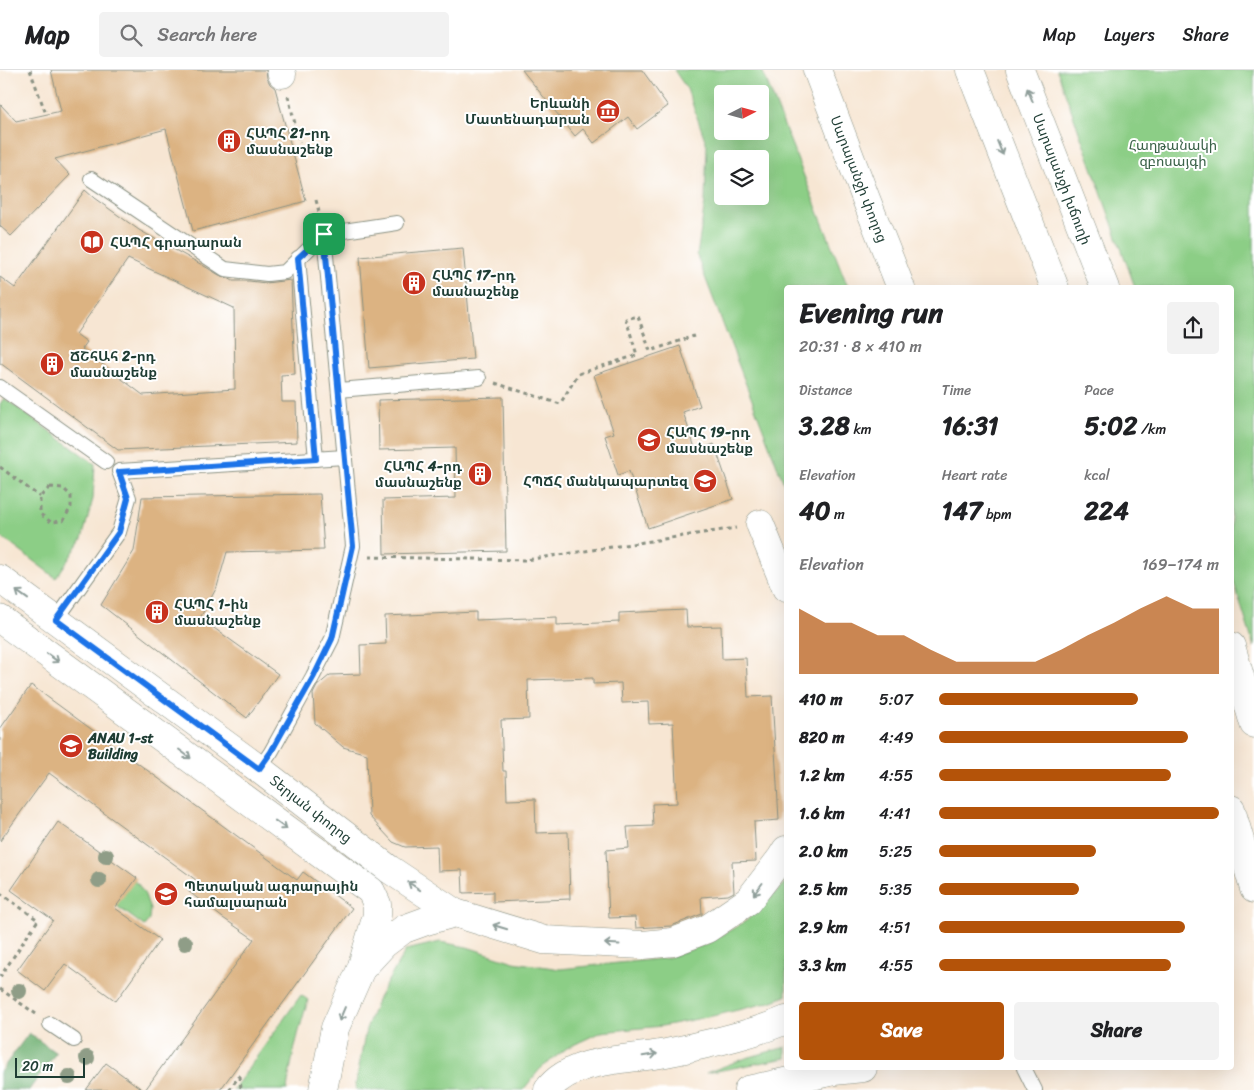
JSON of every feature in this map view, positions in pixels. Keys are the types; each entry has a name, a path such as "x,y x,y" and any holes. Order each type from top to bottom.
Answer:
{"main road":[{"name":"Սարալանջի փողոց","path":"817,70 900,285"},
{"path":"970,70 1054,285"},
{"name":"Սարալանջի խճուղի","path":"1020,70 1104,285"},
{"path":"760,524 784,583"},
{"name":"Տերյան փողոց","path":"0,579 259,769 389,869 455,914"},
{"path":"0,619 371,891 377,904 378,915 361,969 335,1028 323,1090"},
{"path":"1234,656 1254,724"},
{"path":"1234,820 1254,889"},
{"path":"361,969 384,944 404,930 426,921 455,914 544,940 643,945 673,942 707,929 748,901 784,853"},
{"path":"548,1090 552,1084 569,1072 602,1062 704,1045 784,1021"},
{"path":"585,1090 586,1082 602,1062"},
{"path":"748,1090 848,1070"}],"lane":[{"path":"91,179 225,269 267,274 285,272 324,234 397,223"},
{"path":"259,769 286,726 332,639 353,546 324,234"},
{"path":"298,258 316,459"},
{"path":"339,390 480,378"},
{"path":"0,387 106,462"},
{"path":"56,620 119,532 128,498 119,472 345,457"},
{"path":"50,1024 74,1040"},
{"path":"1025,1070 1035,1090"}],"path":[{"path":"30,70 46,114"},
{"path":"282,72 300,143"},
{"path":"480,378 560,404 578,374 637,355 626,320 638,316 650,351 694,336"},
{"path":"0,467 40,496"},
{"path":"50,487 63,488 71,496 71,507 62,521 51,522 40,514 40,496 50,487"},
{"path":"351,556 526,560 760,524"},
{"path":"0,892 38,920 0,976"},
{"path":"0,989 34,1013"},
{"path":"229,1090 240,1075 241,1090"}],"green space":[{"path":"674,70 762,70 768,85 714,85 714,140 769,140 769,88 847,285 784,285 784,484 697,256 705,202 707,145 687,89"},
{"name":"Հաղթանակի զբոսայգի","path":"1057,70 1254,70 1254,647 1234,583 1234,285 1134,285"},
{"path":"4,398 95,464 93,499 82,539 56,578 0,536 0,404"},
{"path":"108,862 138,884 145,895 150,909 149,920 144,926 90,886"},
{"path":"784,883 784,997 767,1003 717,1015 662,1026 601,1032 567,1048 540,1069 523,1090 356,1090 366,1029 378,998 406,950 440,942 467,947 514,962 560,969 667,958 707,944 746,921"},
{"path":"301,995 308,1000 296,1044 287,1090 233,1090"},
{"path":"29,1033 56,1053 29,1090 0,1090 0,1072"},
{"path":"784,1048 784,1058 706,1073 746,1058"}],"building":[{"name":"ՀԱՊՀ 21-րդ մասնաշենք","path":"51,70 266,70 270,84 275,88 306,201 193,231 166,129 55,159 70,175 11,236 0,226 0,104 16,121 61,111"},
{"name":"Երևանի Մատենադարան","path":"522,70 642,70 668,106 637,129 628,117 594,143 583,129 575,136"},
{"name":"ՃՇհԱհ 2-րդ մասնաշենք","path":"85,190 139,230 221,276 233,281 266,283 291,280 295,374 281,375 282,402 296,402 297,442 118,450 0,363 0,277 15,288","holes":["128,259 234,308 235,389 143,395 82,349 87,342 76,334"]},
{"name":"ՀԱՊՀ 17-րդ մասնաշենք","path":"463,248 473,359 369,368 360,257"},
{"name":"ՀԱՊՀ 19-րդ մասնաշենք","path":"680,346 700,406 683,412 696,451 714,444 733,499 648,528 629,471 618,475 605,436 614,433 594,375"},
{"name":"ՀԱՊՀ 4-րդ մասնաշենք","path":"503,397 506,551 384,554 383,500 456,498 455,448 379,450 378,400"},
{"name":"ՀԱՊՀ 1-ին մասնաշենք","path":"320,494 324,550 227,552 217,587 200,618 278,674 247,718 101,605 134,551 142,497"},
{"path":"686,610 687,627 721,626 722,659 746,658 748,697 772,696 779,820 754,822 756,861 732,862 734,892 728,895 701,897 702,914 671,926 636,928 635,917 609,918 606,850 629,848 627,827 653,826 652,804 677,803 673,723 649,724 648,702 622,703 621,683 593,684 593,678 528,680 529,719 501,720 503,771 506,771 507,800 535,799 536,833 568,832 570,899 493,902 493,892 463,893 462,870 438,871 437,846 405,847 393,842 369,816 367,754 343,747 315,723 313,694 317,686 330,675 361,674 360,645 386,644 385,616 476,612 476,620 557,617 557,625 619,622 619,613"},
{"path":"31,685 297,880 303,872 352,908 220,1090 145,1090 254,939 188,891 196,880 49,773 0,841 0,729"},
{"path":"58,822 137,878 115,908 160,940 116,1001 65,964 45,991 17,970 53,920 11,890"},
{"path":"106,1063 143,1090 86,1090"}],"place":[{"name":"Երևանի Մատենադարան","path":"608,111"},
{"name":"ՀԱՊՀ 21-րդ մասնաշենք","path":"229,141"},
{"name":"ՀԱՊՀ գրադարան","path":"92,242"},
{"name":"ՀԱՊՀ 17-րդ մասնաշենք","path":"414,283"},
{"name":"ՃՇհԱհ 2-րդ մասնաշենք","path":"52,364"},
{"name":"ՀԱՊՀ 19-րդ մասնաշենք","path":"649,440"},
{"name":"ՀԱՊՀ 4-րդ մասնաշենք","path":"480,474"},
{"name":"ՀՊՃՀ մանկապարտեզ","path":"705,481"},
{"name":"ՀԱՊՀ 1-ին մասնաշենք","path":"157,612"},
{"name":"ANAU 1-st Building","path":"71,746"},
{"name":"Պետական ագրարային համալսարան","path":"166,894"}],"route":[{"path":"324,234 353,546 332,639 314,676 271,752 259,769 56,620 119,532 128,498 119,472 316,459 298,258 324,234"}]}
